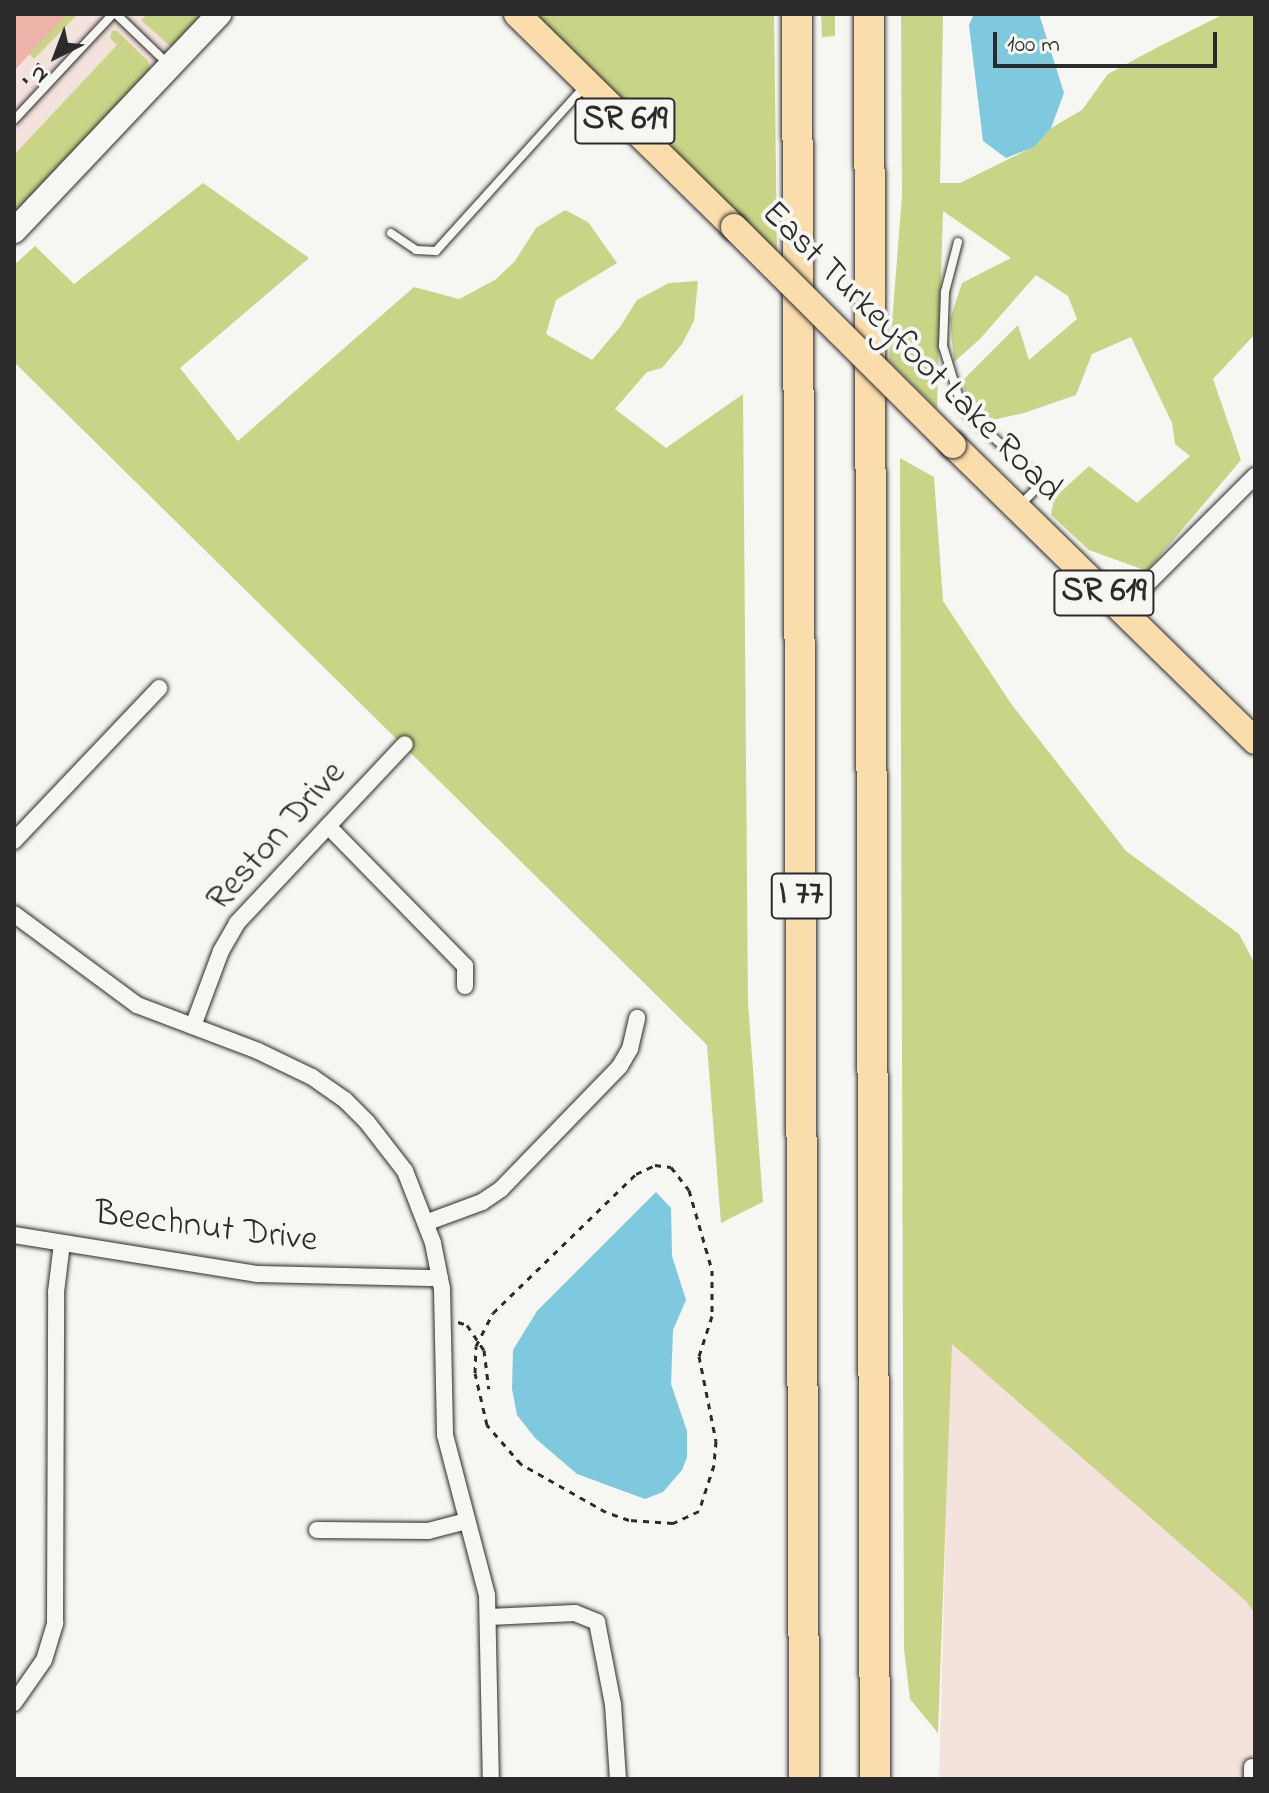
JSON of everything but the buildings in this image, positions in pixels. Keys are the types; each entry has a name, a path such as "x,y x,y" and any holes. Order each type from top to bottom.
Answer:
{"highway":[{"name":"I 77","path":"797,14 804,1779"},
{"name":"I 77","path":"869,14 875,1779"}],"main road":[{"name":"East Turkeyfoot Lake Road","path":"517,14 1255,741"}],"street":[{"path":"14,231 219,14"},
{"path":"1121,610 1255,476"},
{"path":"14,841 159,688"},
{"name":"Reston Drive","path":"193,1026 221,951 237,923 405,744"},
{"path":"328,826 465,966 465,986"},
{"path":"14,914 125,998 295,1068 345,1100 367,1122 405,1171 428,1222 440,1278 445,1435 487,1595 491,1779"},
{"path":"428,1222 482,1202 522,1170 620,1066 630,1049 637,1018"},
{"name":"Beechnut Drive","path":"14,1235 258,1274 440,1278"},
{"path":"14,1703 44,1660 55,1623 56,1292 62,1243"},
{"path":"317,1530 428,1531 467,1521"},
{"path":"489,1617 575,1613 597,1622 613,1704 618,1779"}],"lane":[{"path":"14,120 115,14 171,66"},
{"path":"391,233 416,250 436,251 587,84"},
{"path":"958,242 945,292 943,346 962,408 1035,476 1035,490 1017,508"}],"path":[{"path":"655,1165 671,1167 689,1190 712,1270 712,1316 699,1356 716,1441 714,1465 699,1511 673,1523 629,1520 579,1499 521,1464 501,1445 481,1407 475,1373 478,1342 493,1313 636,1174 655,1165"},
{"path":"443,1324 456,1321 467,1325 488,1366 489,1389"}],"shaded area":[{"path":"14,14 209,14 14,215"},
{"path":"951,1343 1247,1601 1255,1614 1255,1779 939,1779"}],"green space":[{"path":"59,14 78,14 34,59 29,54"},
{"path":"147,14 209,14 171,47 141,20"},
{"path":"527,14 774,14 777,254"},
{"path":"821,14 835,14 835,36 822,37"},
{"path":"901,14 943,14 940,183 960,183 1033,147 1051,128 1082,110 1108,74 1224,14 1255,14 1255,334 1213,379 1241,460 1147,571 1089,550 1051,515 1054,498 1089,466 1137,503 1190,456 1175,444 1172,423 1131,337 1092,354 1076,395 1024,413 988,421 967,408 963,380 1018,325 1029,360 1077,319 1068,296 1036,275 980,339 954,362 950,319 962,283 1011,258 943,211 937,409 889,361 902,196"},
{"path":"112,31 117,31 148,61 151,72 14,216 14,155 117,45 110,38"},
{"path":"203,183 309,258 180,368 238,441 414,287 459,299 495,280 515,261 536,228 565,210 588,222 617,263 556,300 546,334 592,360 620,327 637,300 669,283 698,281 694,321 682,344 662,368 647,372 615,409 666,448 743,394 748,1003 763,1202 721,1223 707,1045 14,362 14,265 35,246 74,284"},
{"path":"900,458 934,477 943,601 1012,705 1126,851 1239,934 1255,964 1255,1614 1246,1601 952,1344 938,1733 910,1699 904,1649"}],"water":[{"path":"974,14 1039,14 1064,93 1051,128 1034,147 1006,158 983,141 969,25"},
{"path":"656,1192 671,1208 672,1256 686,1300 673,1330 671,1384 687,1431 687,1457 682,1470 663,1492 645,1499 577,1474 535,1438 517,1415 512,1389 513,1350 537,1311"}]}
